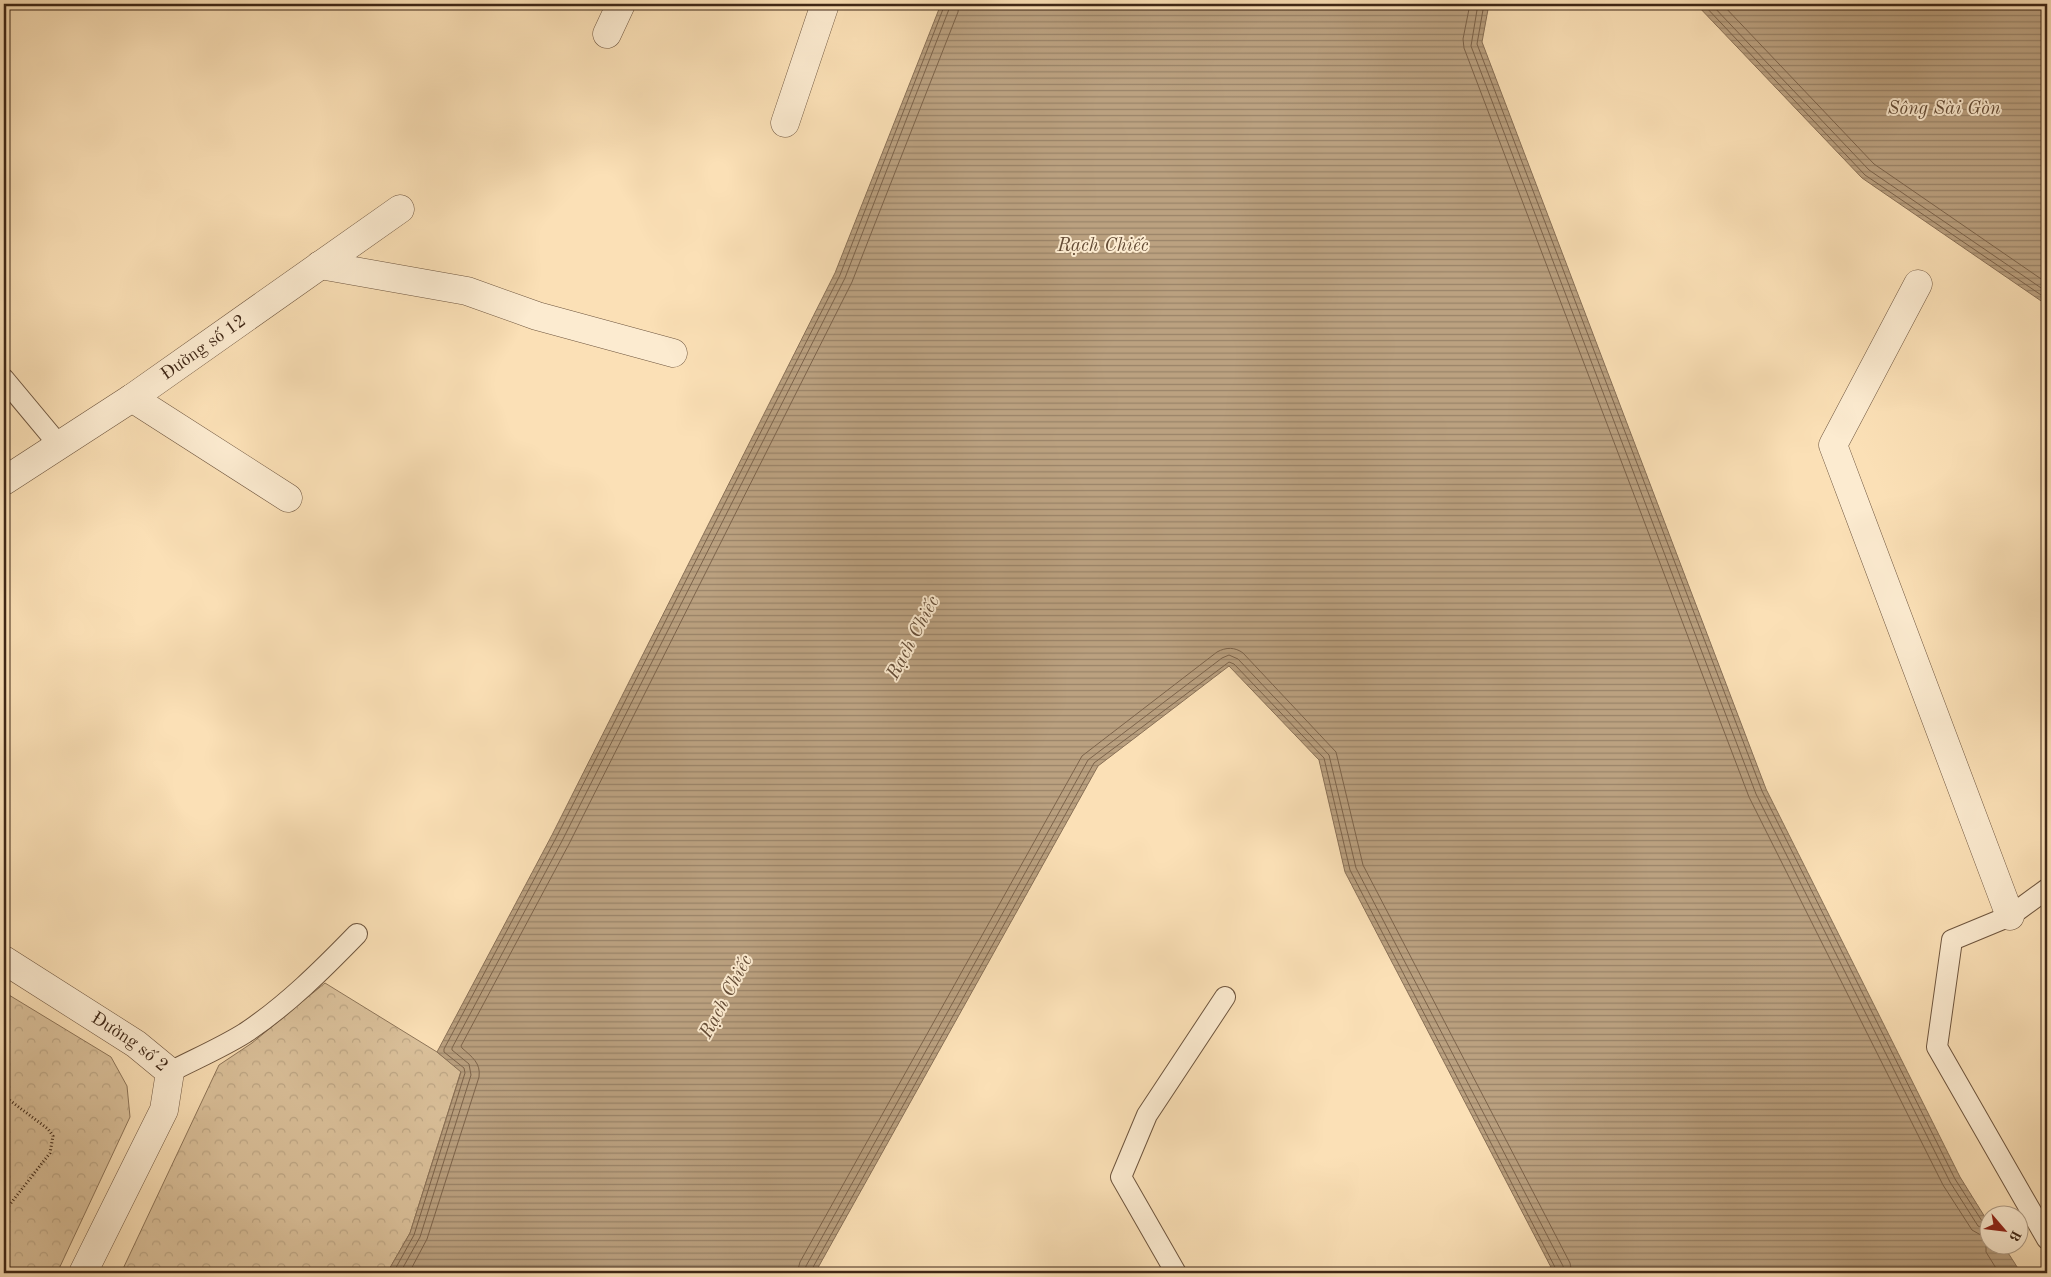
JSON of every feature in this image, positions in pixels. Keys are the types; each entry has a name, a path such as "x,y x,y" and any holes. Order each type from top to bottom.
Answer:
{"street":[{"path":"607,34 621,4"},
{"path":"785,123 825,4"},
{"name":"Đường số 12","path":"4,480 132,398 400,209"},
{"path":"320,266 467,291 537,316 674,353"},
{"path":"1918,284 1833,445 2010,916"},
{"path":"132,398 288,498"},
{"name":"Đường số 2","path":"4,960 136,1044 170,1072 164,1110 84,1273"}],"lane":[{"path":"4,379 59,445"},
{"path":"2047,889 2010,916 1952,940 1937,1047 2047,1239"},
{"path":"170,1072 245,1032 282,1004 321,970 357,934"},
{"path":"1176,1273 1121,1177 1147,1115 1225,997"}],"path":[{"path":"4,1096 48,1129 53,1136 50,1153 4,1212"}],"green space":[{"path":"325,983 437,1052 461,1071 410,1233 387,1273 121,1273 219,1065 252,1043"},
{"path":"4,992 111,1057 127,1086 130,1117 57,1273 4,1273"}],"water":[{"name":"Rạch Chiếc","path":"941,4 1489,4 1482,42 1766,789 1960,1177 1978,1206 1978,1254 2009,1254 2021,1273 1554,1273 1345,872 1319,760 1229,666 1098,766 815,1273 387,1273 410,1233 461,1072 437,1052 552,835 835,273"},
{"name":"Sông Sài Gòn","path":"1696,4 2047,4 2047,305 1862,178"}]}
